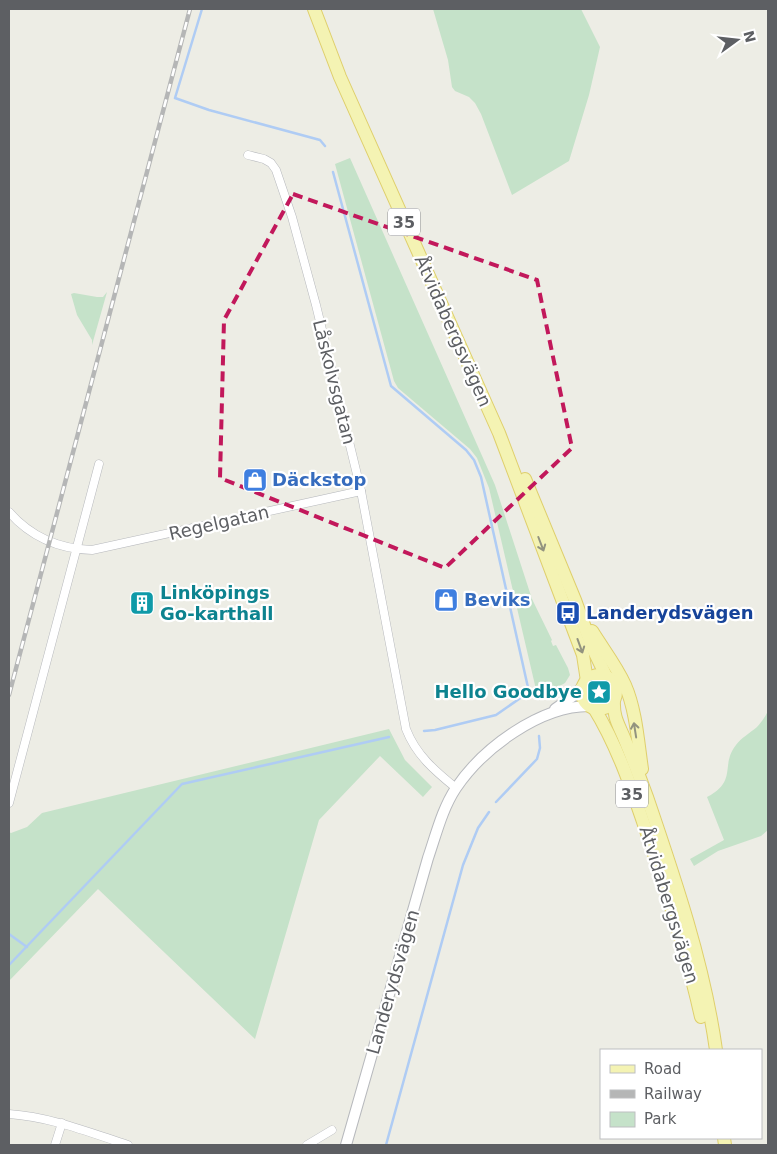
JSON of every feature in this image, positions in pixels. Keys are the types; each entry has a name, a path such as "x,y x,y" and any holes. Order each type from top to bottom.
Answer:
{"main road":[{"name":"Åtvidabergsvägen","path":"314,9 348,95 499,433 583,655 585,684"},
{"name":"Åtvidabergsvägen","path":"499,433 517,459 575,600 592,647 607,678"},
{"name":"Åtvidabergsvägen","path":"575,600 597,639 615,664 625,686 632,708 646,796"},
{"path":"585,684 598,676 607,678"},
{"name":"35","path":"607,678 612,681 615,687 614,700"},
{"name":"35","path":"585,684 582,696 591,707"},
{"name":"Åtvidabergsvägen","path":"614,700 614,716 625,738 646,796 670,867 701,972 716,1049"},
{"path":"591,707 606,708 614,700"},
{"name":"Åtvidabergsvägen","path":"591,707 612,742 622,766 663,882 692,975 707,1049"}],"street":[{"name":"Låskolvsgatan","path":"248,155 264,159 276,170 316,306 361,491 406,729 422,758 432,769 456,788"},
{"path":"9,802 99,464"},
{"name":"Regelgatan","path":"9,512 18,522 49,542 85,550 99,550 361,491"},
{"name":"Landerydsvägen","path":"346,1145 428,858 440,822 456,788 484,755 504,739 564,704 585,684"},
{"name":"Landerydsvägen","path":"545,716 574,707 591,707"},
{"path":"9,1114 31,1116 62,1123 128,1145"},
{"path":"56,1145 62,1123"},
{"path":"307,1145 332,1130"}],"highlighted area":[{"path":"293,194 537,280 572,448 445,568 220,478 224,320"}],"green space":[{"path":"433,9 581,9 600,47 589,95 569,161 512,195 475,103 469,97 455,91 452,87 448,60"},
{"path":"350,158 495,485 532,599 552,640 553,646 556,645 568,668 570,675 565,683 538,698 489,488 477,458 470,449 398,388 394,381 335,164"},
{"path":"107,292 92,345 92,340 77,315 71,294 103,297"},
{"path":"768,711 768,830 761,836 718,851 694,866 690,859 724,840 707,797 716,791 726,779 731,752 763,720"},
{"path":"389,729 405,760 432,787 423,797 380,756 319,820 255,1039 98,889 9,981 9,832 27,827 42,813"}],"waterway":[{"path":"202,9 175,98 209,110 320,140 325,146"},
{"path":"333,172 391,386 466,450 474,460 481,477 529,692 496,715 424,731"},
{"path":"496,802 537,759 540,748 539,736"},
{"path":"9,965 182,784 389,737"},
{"path":"386,1145 463,865 478,828 489,812"},
{"path":"9,934 27,947"}],"railway":[{"path":"9,695 190,9"}],"place":[{"name":"Däckstop","path":"255,480"},
{"name":"Beviks","path":"446,600"},
{"name":"Linköpings Go-karthall","path":"142,603"},
{"name":"Landerydsvägen","path":"568,613"},
{"name":"Hello Goodbye","path":"599,692"}]}
